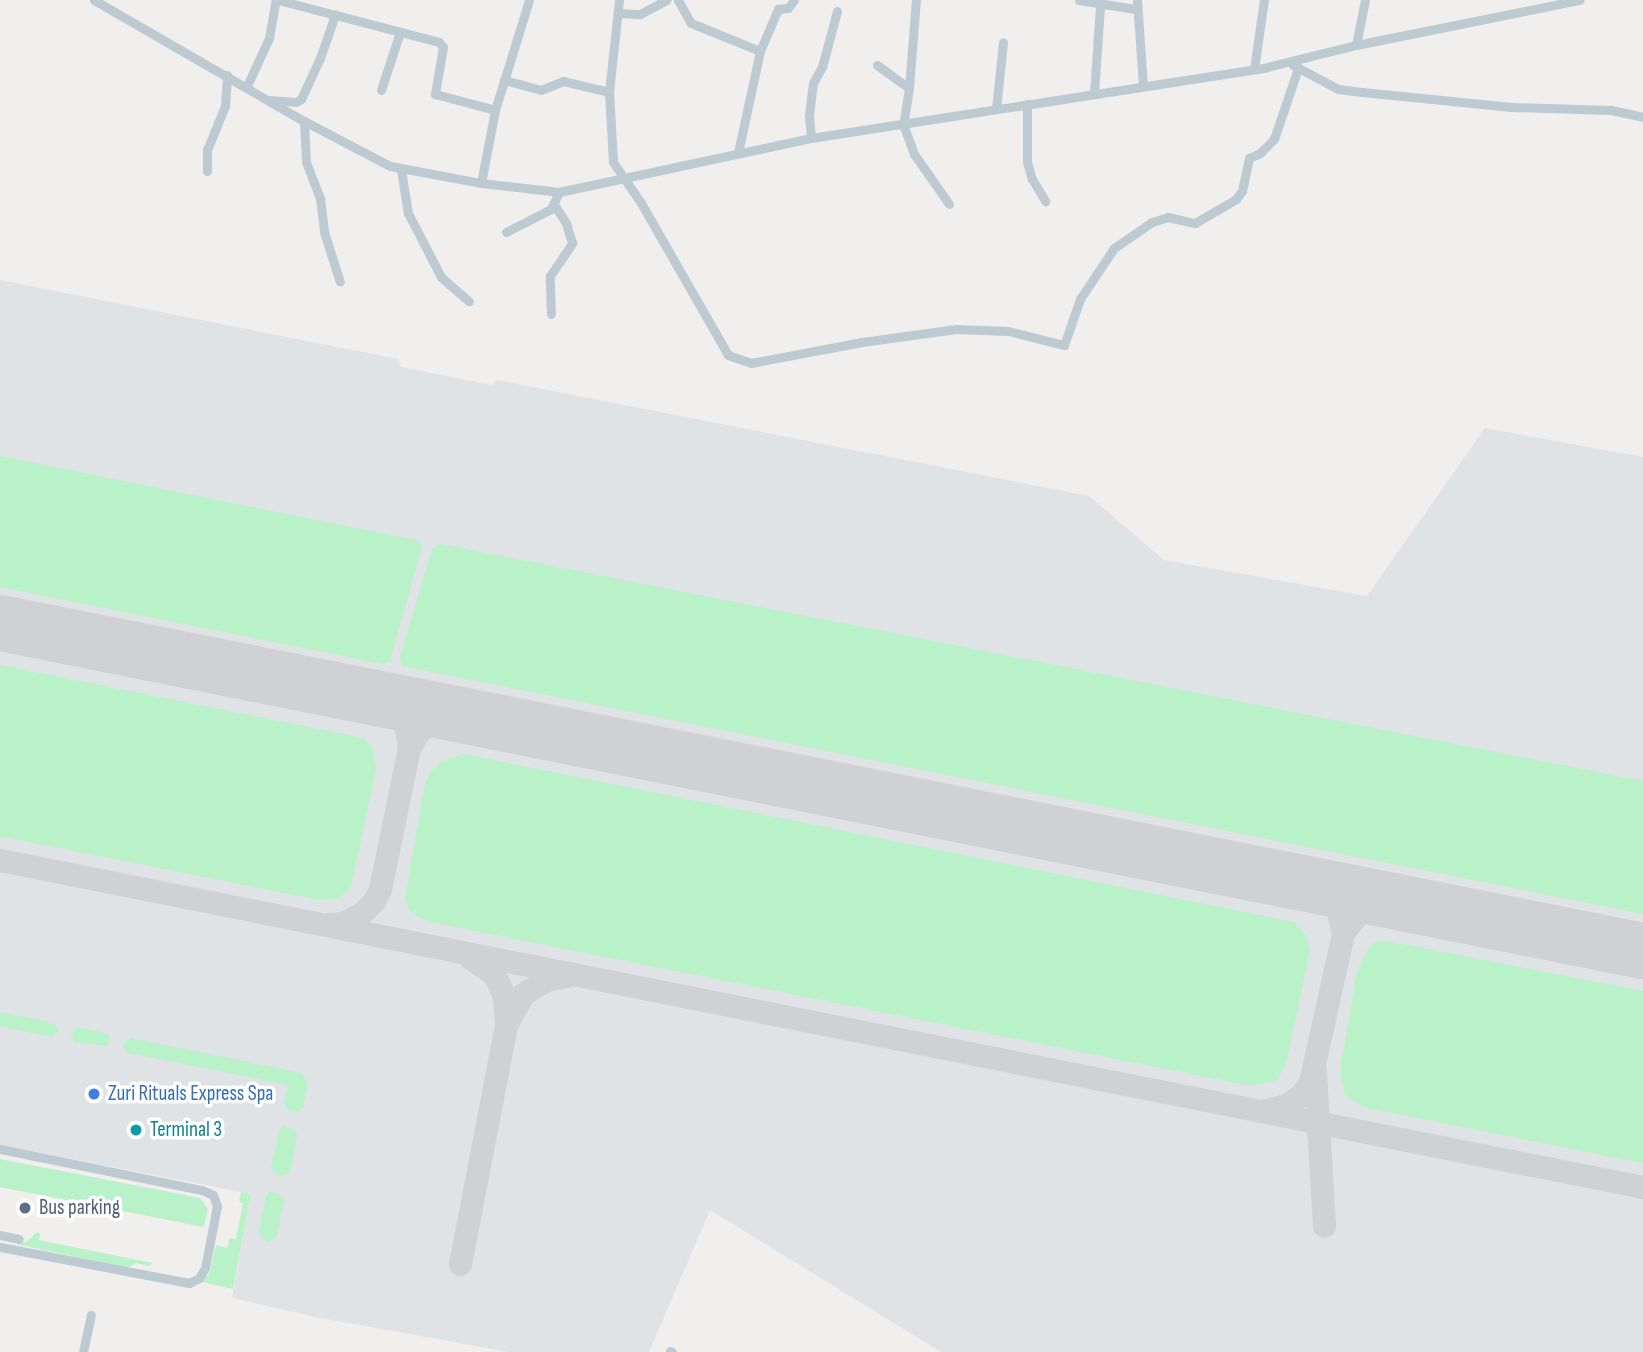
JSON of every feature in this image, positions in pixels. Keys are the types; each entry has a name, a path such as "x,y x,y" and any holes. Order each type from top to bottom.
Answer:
{"street":[{"path":"94,0 105,3 304,121 401,170 559,192 623,176 811,138 1289,63 1356,45 1580,0"},
{"path":"247,86 270,38 277,0 439,42 443,47 435,94 495,110"},
{"path":"481,183 495,110 529,0"},
{"path":"619,0 609,92 613,162 727,355 739,361 764,361 862,342 956,329 1008,331 1063,345 1080,299 1114,248 1152,222 1168,217 1195,223 1236,199 1242,191 1249,158 1260,153 1274,139 1298,68"},
{"path":"618,13 640,13 666,0"},
{"path":"678,0 691,23 760,51"},
{"path":"738,153 760,51 778,9 789,8 794,0"},
{"path":"916,0 909,88 902,124 914,154 949,204"},
{"path":"1079,0 1100,5 1136,4 1143,86"},
{"path":"1254,69 1264,0"},
{"path":"1356,45 1365,0"},
{"path":"1094,94 1100,5"},
{"path":"811,138 809,115 813,83 822,67 837,11"},
{"path":"267,100 296,102 301,99 320,58 335,15"},
{"path":"381,90 400,32"},
{"path":"996,108 1003,43"},
{"path":"1289,63 1338,89 1511,107 1611,110 1643,117"},
{"path":"877,65 909,88"},
{"path":"207,171 207,150 225,106 228,75"},
{"path":"504,80 541,90 563,81 609,92"},
{"path":"1027,104 1027,162 1032,179 1045,201"},
{"path":"304,121 306,162 320,198 324,232 340,282"},
{"path":"401,170 408,213 441,276 469,301"},
{"path":"506,232 555,206 559,192"},
{"path":"551,314 550,276 572,243 566,223 555,206"},
{"path":"0,1149 202,1189 213,1195 217,1206 205,1268 199,1278 189,1283 0,1247"},
{"path":"0,1235 19,1239"},
{"path":"83,1352 91,1315"}],"shaded area":[{"path":"0,280 398,359 401,367 492,385 497,380 1089,496 1164,560 1367,596 1485,428 1643,457 1643,1352 941,1352 710,1210 649,1352 509,1352 315,1317 232,1298 251,1194 0,1145"}],"green space":[{"path":"0,456 420,541 421,550 390,661 383,664 0,587"},
{"path":"441,544 1643,781 1643,914 402,666 400,657 432,549"},
{"path":"0,665 363,738 373,748 376,769 351,887 340,898 319,900 0,836"},
{"path":"464,754 1294,922 1306,936 1310,950 1286,1064 1277,1080 1252,1086 426,921 409,910 405,898 425,784 430,772 442,761"},
{"path":"1387,941 1643,991 1643,1163 1363,1107 1345,1095 1340,1070 1357,972 1367,950 1375,942"},
{"path":"0,1012 54,1023 59,1031 51,1037 0,1026"},
{"path":"77,1027 106,1033 110,1037 108,1046 74,1042 71,1034"},
{"path":"131,1038 302,1073 308,1083 303,1108 293,1113 287,1109 284,1103 288,1085 128,1053 122,1044"},
{"path":"283,1126 295,1129 297,1135 290,1172 280,1176 271,1168 279,1131"},
{"path":"0,1159 200,1198 208,1209 204,1227 0,1187"},
{"path":"241,1192 251,1194 233,1289 202,1282 210,1272 216,1245 227,1248 230,1238 236,1239 243,1203 239,1202"},
{"path":"270,1192 282,1195 284,1201 276,1238 267,1242 258,1234 266,1197"},
{"path":"36,1233 40,1233 39,1240 153,1263 149,1266 136,1263 128,1268 16,1244 28,1241"}],"taxiway":[{"path":"0,633 23,627"},
{"path":"369,697 392,708 402,719 409,748"},
{"path":"329,924 342,923 360,915 374,901 380,889 409,748 419,732 429,723 459,715"},
{"path":"0,860 1643,1187"},
{"path":"1263,1111 1286,1105 1301,1095 1310,1082 1343,933 1336,905 1317,888 1299,882"},
{"path":"1343,933 1360,911 1391,901"},
{"path":"460,1264 506,1026 504,996 498,982 491,972 470,958"},
{"path":"507,1023 523,994 546,980 566,976"},
{"path":"1315,1071 1324,1226"}],"runway":[{"path":"0,623 1643,951"}],"place":[{"name":"Zuri Rituals Express Spa","path":"94,1094"},
{"name":"Terminal 3","path":"136,1130"},
{"name":"Bus parking","path":"25,1208"}]}
